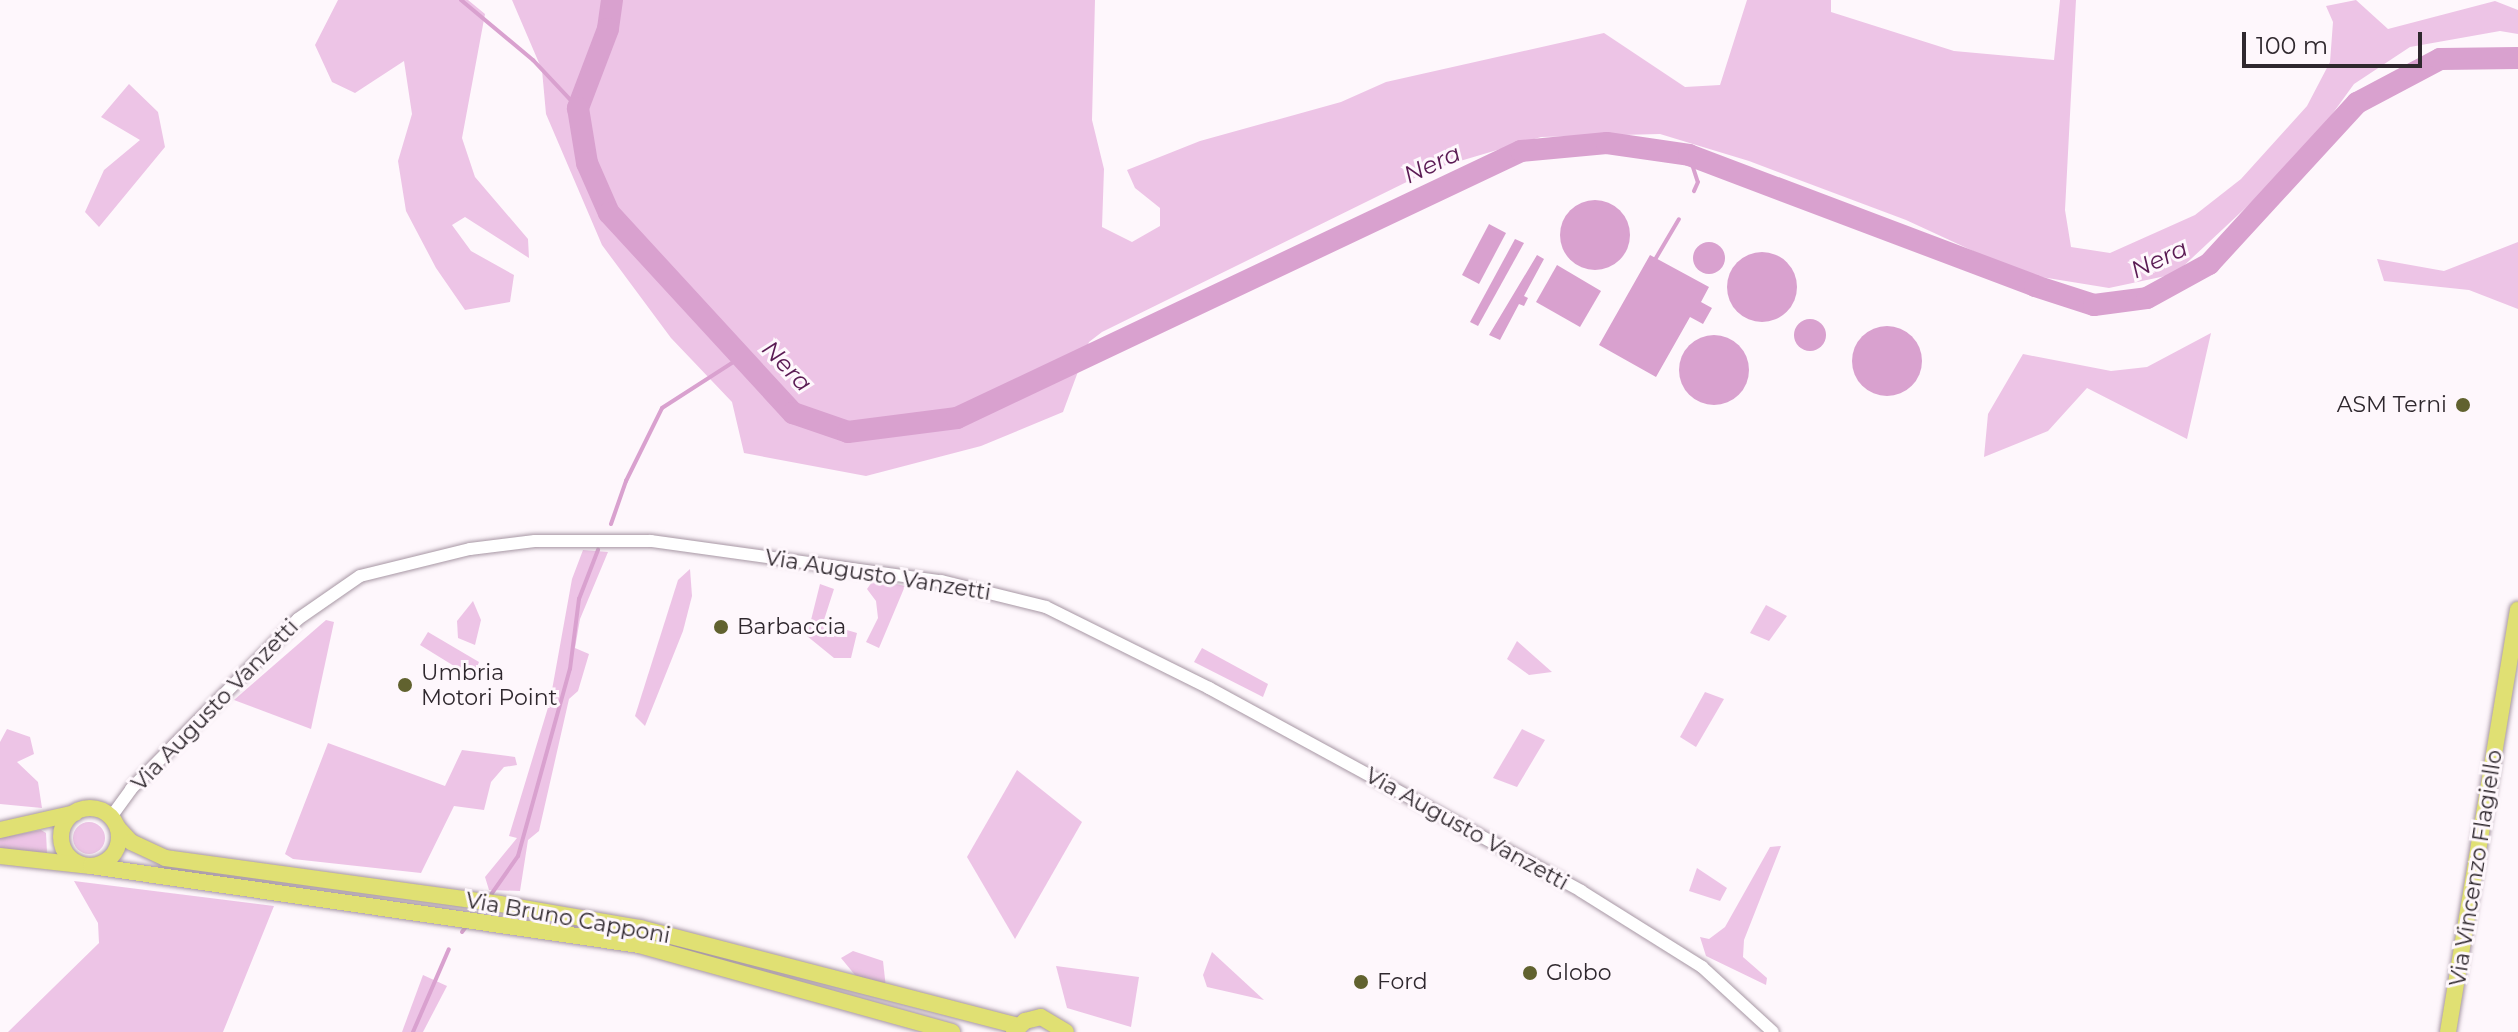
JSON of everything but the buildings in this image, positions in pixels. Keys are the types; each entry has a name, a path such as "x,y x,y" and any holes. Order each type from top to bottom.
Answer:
{"main road":[{"name":"Via Vincenzo Flagiello","path":"2448,1032 2518,610"},
{"path":"0,830 75,813 94,809 115,823 114,854 86,866 67,854 61,837 75,813"},
{"name":"Via Bruno Capponi","path":"115,823 131,842 165,858 500,904 640,928 1016,1029 1041,1017 1066,1032"},
{"name":"Via Bruno Capponi","path":"0,856 639,945 952,1032"}],"street":[{"name":"Via Augusto Vanzetti","path":"115,823 131,789 298,619 360,576 509,544 571,537 651,541 941,581 1046,607 1209,688 1581,891 1702,967 1773,1032"}],"shaded area":[{"path":"338,0 468,0 485,14 462,138 475,177 528,239 529,258 465,217 452,225 471,251 514,275 510,302 465,310 436,268 406,211 398,161 412,114 404,61 355,93 332,82 315,45"},
{"path":"512,0 1095,0 1092,120 1104,169 1102,227 1132,242 1160,226 1160,208 1135,188 1127,170 1200,141 1341,102 1386,82 1604,33 1685,87 1720,85 1747,0 1831,0 1831,12 1954,51 2054,60 2060,0 2076,0 2065,210 2071,247 2110,253 2195,215 2241,179 2307,106 2330,62 2333,22 2326,6 2356,0 2388,29 2495,1 2518,10 2518,34 2500,31 2410,47 2354,84 2304,153 2175,274 2109,288 2023,274 1906,220 1749,161 1660,134 1541,137 1433,169 1102,332 1089,342 1063,412 981,446 866,476 744,453 732,402 671,338 602,245 546,114 542,70"},
{"path":"129,84 158,112 165,147 99,227 85,212 104,170 140,140 101,117"},
{"path":"1595,200 1614,206 1624,216 1630,235 1624,254 1614,264 1595,270 1576,264 1566,254 1560,235 1566,216 1576,206"},
{"path":"1489,224 1506,233 1479,284 1462,275"},
{"path":"1515,239 1524,243 1478,326 1470,322"},
{"path":"1709,242 1720,247 1725,258 1720,269 1709,274 1698,269 1693,258 1698,247"},
{"path":"2518,242 2518,309 2469,290 2384,281 2377,259 2444,271"},
{"path":"1762,252 1787,262 1797,287 1787,312 1762,322 1737,312 1727,287 1737,262"},
{"path":"1537,255 1544,259 1524,296 1528,298 1524,306 1519,304 1500,340 1489,335"},
{"path":"1650,255 1709,287 1701,302 1712,308 1703,324 1690,317 1656,377 1599,345"},
{"path":"1557,265 1601,291 1580,327 1536,302"},
{"path":"1810,319 1821,324 1826,335 1821,346 1810,351 1799,346 1794,335 1799,324"},
{"path":"1887,326 1912,336 1922,361 1912,386 1887,396 1862,386 1852,361 1862,336"},
{"path":"2211,333 2187,439 2087,388 2048,431 1984,457 1988,414 2023,354 2111,371 2147,367"},
{"path":"1714,335 1739,345 1749,370 1739,395 1714,405 1689,395 1679,370 1689,345"},
{"path":"583,550 608,552 580,619 575,648 589,654 578,691 569,699 539,831 528,840 520,891 489,890 485,877 517,838 509,836 550,701 572,579"},
{"path":"690,569 692,596 683,631 645,726 635,716 678,580"},
{"path":"874,579 905,586 879,648 866,642 878,618 876,601 867,589"},
{"path":"820,584 834,589 823,623 857,633 851,658 834,658 807,636"},
{"path":"473,601 481,620 475,645 458,638 457,621"},
{"path":"1766,605 1787,616 1769,641 1750,633"},
{"path":"326,620 334,622 311,729 234,700"},
{"path":"428,632 479,662 475,673 467,674 420,645"},
{"path":"1517,641 1552,672 1529,675 1507,659"},
{"path":"1202,648 1268,684 1263,697 1194,662"},
{"path":"1705,692 1724,699 1696,747 1680,737"},
{"path":"7,729 30,737 34,754 17,762 38,782 42,808 0,804 0,742"},
{"path":"1522,729 1545,740 1517,787 1493,778"},
{"path":"328,743 445,786 462,750 515,757 517,765 504,767 491,782 484,810 454,806 421,873 293,859 285,854"},
{"path":"1017,770 1082,822 1015,939 967,857"},
{"path":"89,822 100,827 105,838 100,849 89,854 78,849 73,838 78,827"},
{"path":"41,830 46,833 47,853 0,849 0,838"},
{"path":"1781,846 1744,940 1743,957 1767,978 1766,985 1706,956 1700,937 1709,939 1725,927 1770,847"},
{"path":"1697,868 1727,888 1720,901 1689,891"},
{"path":"74,881 274,906 223,1032 8,1032 99,943 98,923"},
{"path":"853,951 883,961 886,988 855,975 841,958"},
{"path":"1212,952 1264,1000 1207,987 1203,975"},
{"path":"1056,966 1139,977 1131,1027 1067,1008"},
{"path":"423,975 447,986 423,1032 402,1032"}],"waterway":[{"path":"461,0 533,60 578,108"},
{"name":"Nera","path":"612,0 608,29 578,108 587,163 609,213 793,413 848,432 957,418 1521,151 1607,143 1689,155 2035,286 2094,305 2147,298 2209,264 2357,103 2440,59 2518,58"},
{"path":"1689,155 1698,182 1694,191"},
{"path":"1656,258 1679,219"},
{"path":"611,524 626,481 662,408 741,357"},
{"path":"490,896 518,856 570,669 579,599 598,550"},
{"path":"462,932 465,928"},
{"path":"413,1032 449,949"}],"place":[{"name":"ASM Terni","path":"2463,405"},
{"name":"Barbaccia","path":"721,627"},
{"name":"Umbria Motori Point","path":"405,685"},
{"name":"Globo","path":"1530,973"},
{"name":"Ford","path":"1361,982"}]}
